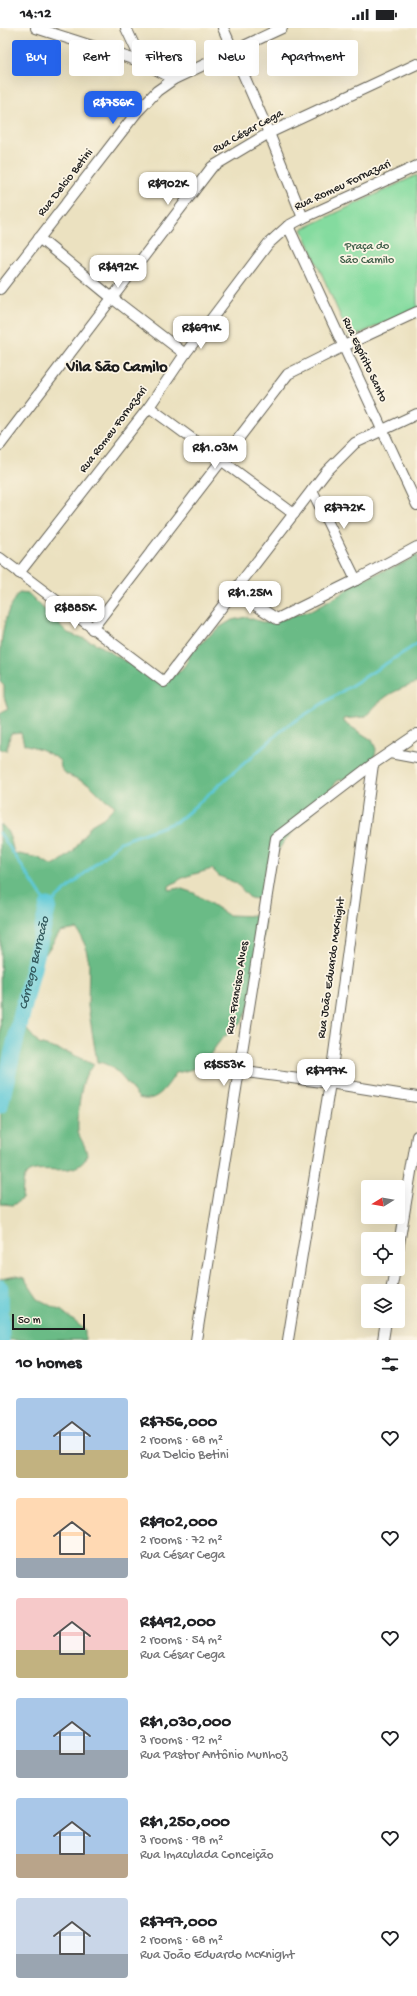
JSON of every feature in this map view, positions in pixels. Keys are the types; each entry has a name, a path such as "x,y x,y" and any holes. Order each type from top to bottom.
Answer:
{"street":[{"path":"36,28 132,59"},
{"path":"126,28 132,41"},
{"path":"223,28 228,40"},
{"name":"Rua Delcio Betini","path":"255,40 282,28"},
{"name":"Rua César Cega","path":"0,445 212,167 269,133 417,64"},
{"name":"Rua Delcio Betini","path":"0,289 137,112 157,91 174,80 204,65"},
{"path":"167,76 174,80"},
{"path":"244,76 303,218"},
{"name":"Rua Romeu Fornazari","path":"19,573 149,407 185,354 268,244 288,226 303,218 417,166"},
{"name":"Rua Espírito Santo","path":"288,226 417,504"},
{"path":"39,238 112,298 185,354"},
{"path":"92,629 288,374 417,312"},
{"path":"149,407 294,514"},
{"path":"0,558 164,682 235,592 326,472 355,443 417,414"},
{"path":"312,490 356,580"},
{"path":"235,592 277,619 356,580 417,547"},
{"name":"Rua Francisco Alves","path":"196,1340 276,838 373,764 417,734"},
{"path":"390,753 417,758"},
{"name":"Rua João Eduardo McKnight","path":"288,1340 330,1083 373,764"},
{"path":"238,1071 330,1083 417,1097"},
{"path":"401,1232 417,1136"},
{"path":"383,1340 385,1328"}],"green space":[{"name":"Praça do São Camilo","path":"417,175 417,308 350,338 302,229"},
{"path":"417,555 417,683 400,689 383,699 365,717 343,719 345,723 372,740 376,749 375,757 360,773 337,781 309,816 285,840 276,854 262,897 257,899 250,898 236,883 219,876 212,869 184,877 169,886 169,890 179,888 194,893 228,915 257,916 265,922 256,987 241,1022 220,1041 207,1060 200,1066 176,1073 161,1093 156,1096 145,1099 139,1098 110,1066 97,1062 88,1006 89,962 85,945 77,929 60,932 23,988 17,1004 28,1031 39,1044 70,1053 94,1065 84,1080 78,1113 78,1132 86,1150 87,1157 79,1166 71,1169 30,1171 24,1180 22,1199 13,1205 1,1204 0,824 8,833 14,853 39,858 51,865 55,865 73,852 91,825 103,818 115,806 101,796 89,784 66,774 61,768 60,761 54,756 40,749 24,744 21,732 11,733 6,751 0,749 0,714 8,709 4,697 4,686 0,682 2,634 8,612 13,602 19,593 29,594 68,633 93,642 147,674 167,678 179,672 186,664 191,652 217,629 232,620 246,617 262,622 272,622 311,611 341,594 356,582 403,563"},
{"path":"17,1276 24,1278 38,1299 62,1311 85,1330 85,1340 0,1340 0,1279"}],"waterway":[{"path":"0,833 48,906 120,842 178,821 287,726 417,644"},
{"name":"Córrego Barrocão","path":"0,1105 48,906"},
{"name":"Córrego Barrocão","path":"0,1288 1,1340"}],"district":[{"name":"Vila São Camilo","path":"117,368"}]}
